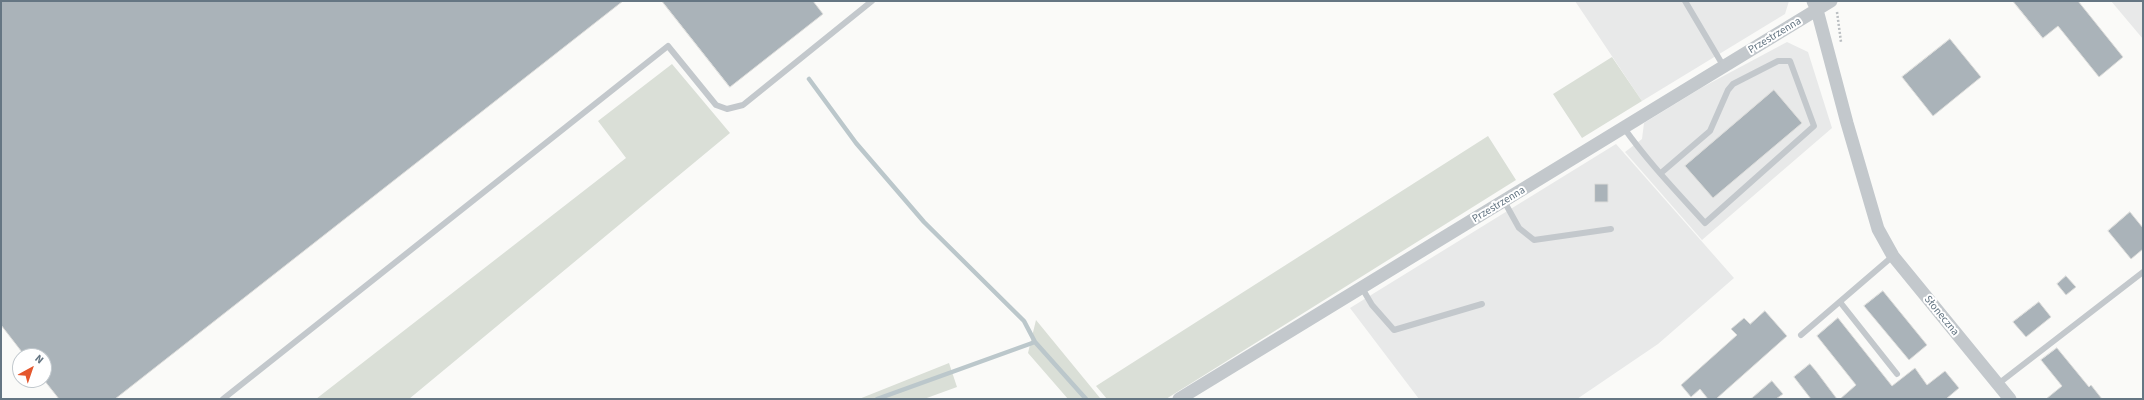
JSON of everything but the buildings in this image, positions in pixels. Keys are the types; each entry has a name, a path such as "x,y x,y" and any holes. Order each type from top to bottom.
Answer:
{"street":[{"name":"Przestrzenna","path":"1180,399 1724,67 1815,6 1833,3"},
{"name":"Słoneczna","path":"1815,6 1878,229 1893,256 2010,399"}],"lane":[{"path":"223,399 668,46 716,105 727,109 743,105 872,1"},
{"path":"1686,1 1724,67"},
{"path":"1624,128 1636,145 1705,223 1814,126 1790,61 1778,61 1733,84 1728,90 1710,131 1661,173"},
{"path":"1504,201 1519,228 1534,240 1611,229"},
{"path":"1801,335 1893,256"},
{"path":"1998,384 2143,272"},
{"path":"1362,288 1372,304 1394,330 1482,304"},
{"path":"1840,302 1897,374"}],"path":[{"path":"1833,3 1842,45"}],"shaded area":[{"path":"1575,1 1789,1 1785,14 1642,101"},
{"path":"2111,1 2143,1 2143,39"},
{"path":"1787,42 1808,52 1832,128 1702,240 1625,152 1642,139 1644,123 1701,88"},
{"path":"1612,57 1642,101 1582,138 1553,94"},
{"path":"672,64 730,133 409,399 316,399 626,158 598,121"},
{"path":"1488,136 1516,180 1166,399 1107,399 1096,386"},
{"path":"1616,144 1734,278 1658,344 1577,399 1419,399 1350,308"},
{"path":"1036,320 1101,399 1068,399 1028,353"},
{"path":"949,363 957,387 924,399 859,399"}],"waterway":[{"path":"809,79 856,143 924,222 1024,321 1035,342"},
{"path":"877,399 1035,342 1086,399"}]}
